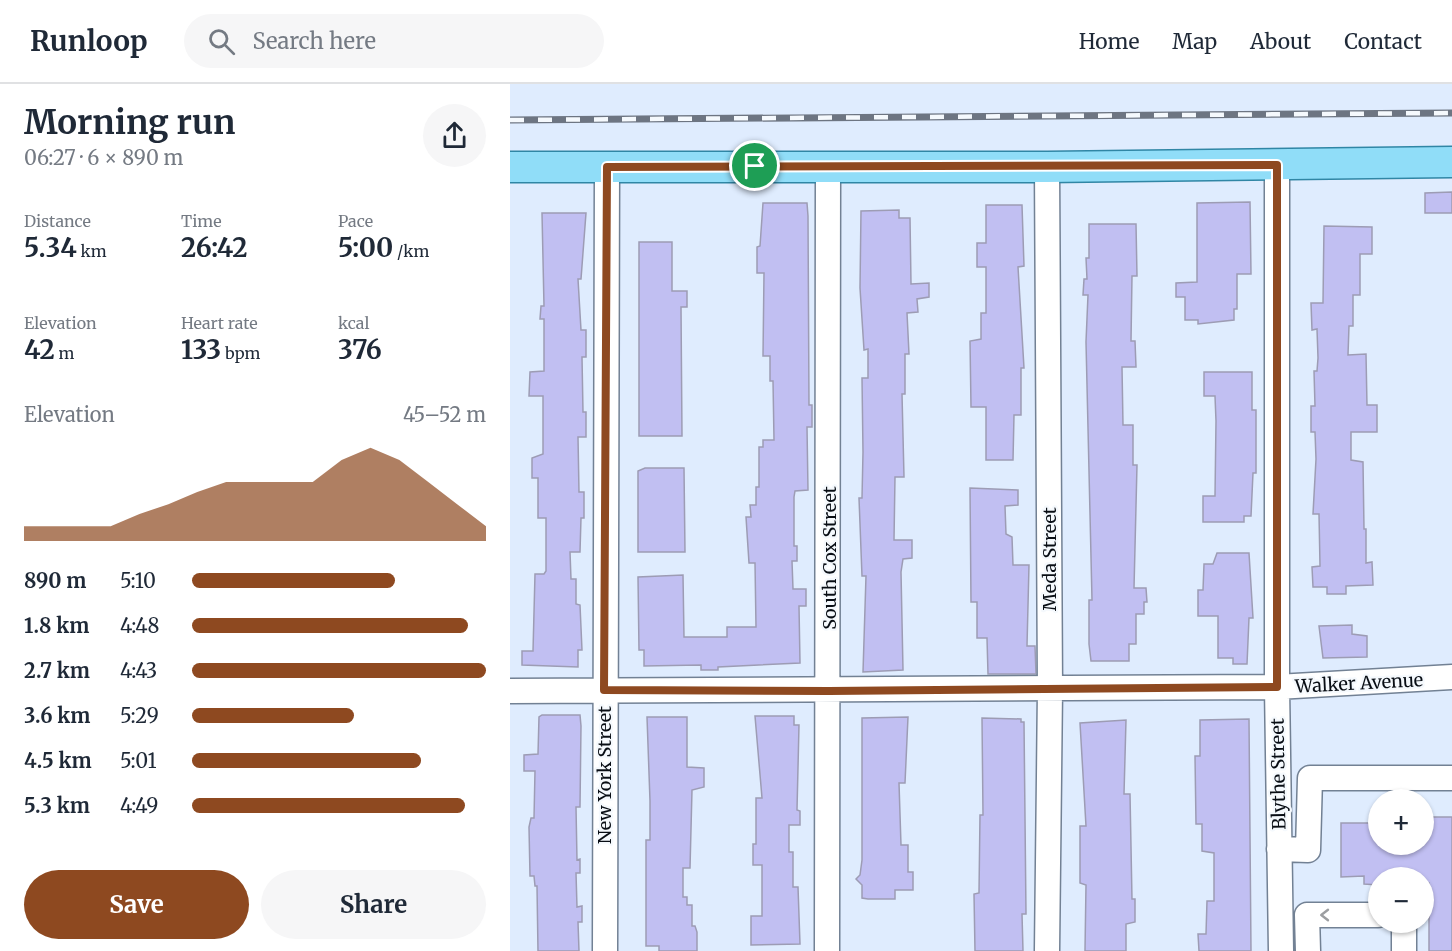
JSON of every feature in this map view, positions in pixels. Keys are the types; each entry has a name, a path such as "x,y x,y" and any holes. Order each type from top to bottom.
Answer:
{"main road":[{"path":"510,167 1047,167 1452,162"}],"street":[{"name":"Blythe Street","path":"1277,165 1277,687 1281,951"},
{"name":"South Cox Street","path":"827,951 828,166"},
{"name":"New York Street","path":"604,951 607,167"},
{"name":"Meda Street","path":"1047,167 1050,689 1047,951"},
{"name":"Walker Avenue","path":"510,691 1277,687 1452,677"},
{"path":"1278,777 1452,778"},
{"path":"1279,849 1308,850 1310,778"},
{"path":"1308,951 1307,915 1368,915"},
{"path":"1404,933 1404,951"}],"building":[{"path":"1452,192 1452,213 1425,213 1425,193"},
{"path":"1250,202 1251,274 1237,274 1237,309 1234,309 1234,320 1198,324 1198,320 1185,320 1185,297 1176,297 1176,283 1197,282 1197,203"},
{"path":"763,203 807,203 809,405 812,405 812,427 807,427 808,490 795,491 794,497 794,546 797,546 797,561 792,561 793,589 806,589 806,606 799,606 800,663 718,667 718,670 701,670 701,665 644,666 644,650 639,650 638,577 683,575 684,637 727,637 727,627 756,627 755,563 749,563 746,517 751,517 750,505 756,505 756,487 759,487 759,447 763,447 763,440 774,440 773,381 770,381 770,356 763,356 764,273 757,273 757,247 760,246"},
{"path":"986,205 1022,205 1024,266 1018,267 1024,368 1021,368 1021,415 1014,415 1013,460 986,460 986,407 971,407 970,341 981,339 981,313 986,313 986,267 977,267 977,243 986,243"},
{"path":"899,210 899,218 910,218 911,284 929,283 929,297 917,299 918,312 907,313 909,354 905,354 905,394 902,394 904,477 895,477 894,540 912,540 912,558 903,559 901,572 903,670 863,672 866,576 862,576 859,498 862,498 862,378 868,378 868,349 864,350 860,288 861,211"},
{"path":"542,213 586,213 581,279 578,279 581,330 586,330 586,357 582,357 586,437 578,437 579,492 584,492 584,518 581,518 580,552 570,552 571,579 576,579 576,604 580,605 582,650 578,650 578,667 522,665 522,651 533,651 535,574 544,574 546,571 546,518 538,518 538,478 532,478 532,458 543,454 543,396 529,396 530,372 544,371 544,319 540,319 541,306 544,306"},
{"path":"1089,224 1136,224 1137,276 1132,276 1131,341 1135,341 1136,367 1122,367 1123,425 1133,425 1133,465 1137,465 1134,588 1146,588 1147,602 1144,602 1144,614 1136,614 1136,644 1129,644 1129,661 1091,661 1089,644 1089,600 1092,600 1086,342 1088,295 1083,295 1084,279 1087,279 1086,258 1089,258"},
{"path":"1324,226 1372,227 1372,254 1360,254 1360,295 1353,295 1353,326 1349,326 1348,355 1366,354 1367,405 1377,405 1377,432 1351,432 1351,460 1363,462 1366,563 1372,562 1373,585 1346,586 1346,594 1327,594 1327,587 1313,587 1312,567 1320,566 1319,514 1313,514 1316,459 1315,432 1311,432 1311,406 1315,406 1314,371 1317,371 1318,358 1317,329 1312,330 1311,303 1323,303"},
{"path":"639,242 672,242 672,291 687,291 687,307 681,307 682,436 639,436"},
{"path":"1204,372 1252,372 1252,410 1256,410 1256,473 1253,473 1251,516 1244,516 1244,522 1203,522 1203,496 1215,496 1216,421 1215,396 1204,396"},
{"path":"645,468 684,468 685,552 638,552 638,471"},
{"path":"970,488 1018,490 1018,505 1005,506 1006,534 1012,537 1013,565 1029,565 1027,646 1035,646 1036,674 988,674 987,638 977,638 977,602 971,602"},
{"path":"1217,553 1249,553 1253,618 1249,618 1247,664 1233,664 1233,658 1218,658 1218,616 1198,616 1198,590 1203,590 1204,564 1213,564"},
{"path":"1352,625 1352,634 1367,636 1367,657 1323,658 1319,626"},
{"path":"542,715 580,715 580,807 576,807 577,860 580,859 580,873 576,873 577,907 582,906 582,922 578,922 579,951 538,951 537,886 535,886 534,876 530,876 529,827 531,818 534,818 535,771 524,771 524,755 538,754 539,717"},
{"path":"755,716 794,716 794,725 799,725 797,810 800,811 800,825 789,825 789,852 793,852 793,887 798,887 800,944 751,945 751,916 762,916 762,865 753,865 753,844 756,844 756,798 762,798"},
{"path":"647,717 687,717 687,767 704,768 704,787 692,790 690,868 683,868 683,897 687,897 687,905 692,905 692,926 695,926 697,932 697,951 659,951 659,946 646,946 646,840 650,840"},
{"path":"908,717 905,783 899,783 901,845 908,845 908,872 913,872 913,890 895,890 895,899 862,898 862,885 856,879 860,875 862,860 862,718"},
{"path":"982,718 1021,719 1021,722 1024,722 1026,914 1022,914 1023,951 975,951 974,894 979,893 980,815 983,815"},
{"path":"1249,719 1251,951 1199,951 1198,934 1206,934 1207,901 1214,901 1214,853 1202,851 1202,824 1196,824 1195,756 1200,756 1200,720"},
{"path":"1126,720 1124,794 1130,794 1132,899 1135,899 1135,922 1126,924 1126,951 1085,951 1086,885 1080,883 1080,826 1086,826 1080,723"},
{"path":"1434,817 1452,817 1452,951 1429,951 1429,933 1434,933 1434,867 1368,867 1368,884 1364,884 1364,876 1341,877 1341,823 1368,823 1368,855 1434,855"}],"railway":[{"path":"510,120 1452,113"}],"route":[{"path":"1277,165 1277,687 829,691 604,690 607,167 755,166 1277,165"}]}
